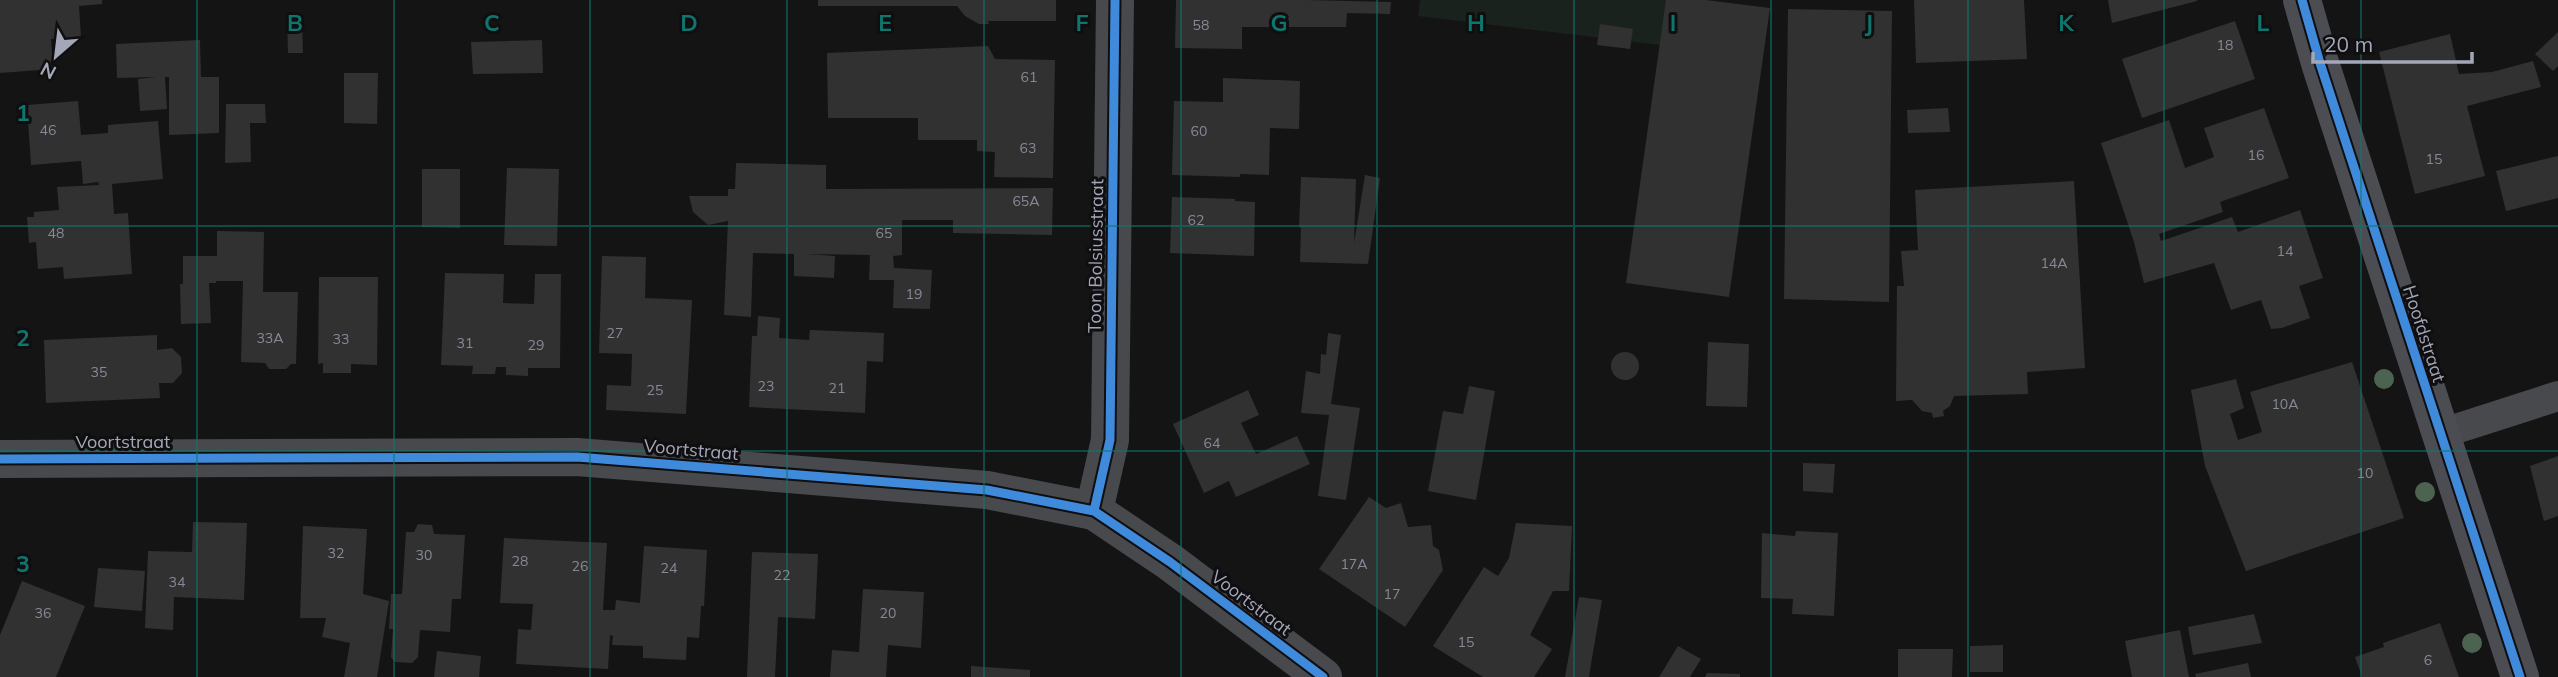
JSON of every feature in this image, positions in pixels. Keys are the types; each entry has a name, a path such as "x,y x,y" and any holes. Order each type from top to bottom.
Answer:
{"street":[{"name":"Toon Bolsiusstraat","path":"1094,511 1110,440 1115,0"},
{"name":"Hoofdstraat","path":"2302,0 2320,63 2520,677"},
{"name":"Voortstraat","path":"0,458 577,457 987,490 1094,511 1170,562 1323,677"}],"lane":[{"path":"2440,435 2558,396"}],"shaded area":[{"path":"1420,0 1675,0 1669,46 1418,16"}],"building":[{"path":"0,0 102,0 102,4 79,6 81,37 51,39 53,69 0,73"},
{"path":"818,0 1056,0 1056,21 988,21 989,24 979,24 965,16 957,6 818,6"},
{"path":"1176,0 1391,2 1390,14 1347,13 1346,27 1242,27 1242,49 1175,48"},
{"path":"1666,0 1706,0 1770,8 1729,297 1626,283"},
{"path":"1914,0 2024,0 2027,59 1916,63"},
{"path":"2108,0 2197,0 2197,1 2112,23"},
{"path":"1788,9 1892,11 1889,302 1784,299"},
{"path":"287,20 302,20 303,53 288,53"},
{"path":"2235,21 2255,79 2142,118 2122,59"},
{"path":"1600,24 1633,29 1630,49 1597,45"},
{"path":"2558,32 2558,66 2553,71 2535,54"},
{"path":"2450,34 2459,74 2492,72 2533,61 2541,87 2467,106 2485,176 2415,194 2379,52"},
{"path":"200,40 201,77 219,77 219,133 169,135 169,77 165,77 167,109 140,111 138,79 156,77 117,78 116,44"},
{"path":"542,40 543,73 473,74 471,42"},
{"path":"988,46 995,59 1055,60 1053,178 994,177 995,152 977,151 977,140 918,140 918,118 828,118 827,53"},
{"path":"344,73 378,73 377,124 344,123"},
{"path":"1223,78 1300,81 1299,129 1270,128 1269,175 1172,175 1174,101 1223,102"},
{"path":"78,101 81,135 108,133 108,125 158,121 163,179 112,184 114,214 128,213 132,274 64,279 63,267 38,269 36,242 29,243 27,217 34,217 34,212 59,210 57,187 99,185 98,182 83,184 81,161 31,165 27,105"},
{"path":"226,104 265,104 266,123 250,123 251,162 225,163"},
{"path":"1948,108 1950,132 1908,133 1907,110"},
{"path":"2264,108 2289,178 2220,202 2223,212 2159,234 2161,241 2232,217 2238,232 2300,210 2323,278 2299,286 2310,318 2271,329 2261,300 2231,310 2214,263 2144,283 2134,242 2101,143 2169,120 2185,168 2214,157 2204,128"},
{"path":"2558,156 2558,198 2506,211 2496,171"},
{"path":"736,163 826,165 826,189 1053,188 1052,235 953,233 953,220 902,220 902,255 893,256 894,268 932,270 930,309 893,308 894,280 869,280 870,255 807,254 835,256 834,278 794,276 794,254 753,253 751,317 724,315 728,221 708,225 693,212 689,196 728,196 728,189 735,189"},
{"path":"507,168 559,169 557,246 504,245"},
{"path":"422,169 460,169 460,228 422,227"},
{"path":"1365,175 1380,178 1368,264 1300,262 1301,177 1356,179 1354,243"},
{"path":"2074,181 2085,368 2027,372 2028,394 1954,396 1950,406 1943,411 1944,416 1933,418 1932,413 1922,411 1912,400 1896,401 1897,286 1904,286 1901,251 1918,250 1915,190"},
{"path":"1172,197 1255,202 1254,256 1170,253"},
{"path":"217,231 264,232 263,292 298,292 296,364 291,364 286,369 269,369 265,363 241,362 243,281 209,283 211,323 181,324 180,284 183,284 183,256 217,256"},
{"path":"602,256 646,257 645,298 692,300 686,414 606,410 607,385 631,386 632,354 599,353"},
{"path":"445,273 504,274 503,303 534,304 535,274 561,274 560,368 528,368 528,376 506,375 506,367 496,367 495,374 472,374 473,366 441,365"},
{"path":"319,277 378,277 377,365 351,364 351,373 323,373 323,363 318,364"},
{"path":"758,316 780,318 779,338 809,340 810,330 884,333 883,362 867,361 865,413 749,407 752,336 757,336"},
{"path":"1328,333 1341,335 1331,404 1360,408 1346,500 1318,496 1329,415 1301,413 1306,371 1320,374 1321,354 1326,355"},
{"path":"157,335 157,350 172,348 181,357 182,373 173,383 159,383 160,398 46,403 44,340"},
{"path":"1708,342 1749,344 1747,407 1706,406"},
{"path":"1625,352 1635,356 1639,366 1635,376 1625,380 1615,376 1611,366 1615,356"},
{"path":"2352,362 2404,518 2246,571 2205,466 2191,390 2236,379 2244,408 2230,414 2238,440 2262,432 2250,392"},
{"path":"1469,386 1495,391 1476,500 1428,491 1443,411 1463,414"},
{"path":"1248,390 1259,415 1241,423 1256,454 1297,436 1310,464 1236,497 1229,481 1204,493 1173,424"},
{"path":"2558,456 2558,516 2544,521 2530,466"},
{"path":"1803,463 1835,464 1833,493 1803,491"},
{"path":"1369,497 1386,508 1401,503 1408,527 1431,525 1433,546 1439,550 1443,570 1405,627 1319,569"},
{"path":"193,522 247,523 244,600 174,597 173,630 145,628 148,551 192,552"},
{"path":"1516,523 1572,526 1569,591 1553,591 1530,635 1552,649 1534,677 1483,677 1433,646 1484,567 1498,576 1509,558"},
{"path":"418,524 432,525 434,534 465,535 461,599 452,599 450,632 420,630 418,657 412,663 395,662 391,657 393,629 389,629 391,594 402,594 406,532 414,532"},
{"path":"303,526 367,529 363,594 389,601 377,677 344,677 350,643 322,637 326,618 300,618"},
{"path":"1796,531 1838,533 1834,616 1792,614 1793,599 1761,598 1762,533 1795,536"},
{"path":"504,538 607,543 603,610 615,610 616,600 640,603 644,546 707,550 699,638 687,637 686,660 643,658 643,646 612,645 613,636 610,635 608,669 516,664 518,629 531,630 533,604 500,603"},
{"path":"752,552 818,554 815,619 778,617 775,677 747,677"},
{"path":"98,568 145,571 142,611 94,607"},
{"path":"22,581 85,606 56,677 0,677 0,635"},
{"path":"863,589 924,592 921,648 888,645 886,677 830,677 832,650 859,652"},
{"path":"1579,597 1602,600 1589,677 1565,677"},
{"path":"2254,614 2262,643 2193,655 2188,627"},
{"path":"2440,623 2459,677 2362,677 2355,657 2384,647 2383,643"},
{"path":"2180,630 2189,677 2132,677 2125,641"},
{"path":"2003,645 2003,672 1970,672 1970,646"},
{"path":"1678,646 1701,659 1690,677 1659,677"},
{"path":"1898,649 1953,649 1952,677 1898,677"},
{"path":"437,651 481,656 479,677 434,677"},
{"path":"2248,663 2251,677 2196,677 2195,674"},
{"path":"971,666 1030,670 1030,677 971,677"},
{"path":"1707,673 1740,674 1740,677 1705,677"}],"cycle path":[{"path":"1094,511 1110,440 1115,0"},
{"path":"2302,0 2320,63 2520,677"},
{"path":"0,459 577,457 987,490 1094,511 1170,562 1323,677"}]}
